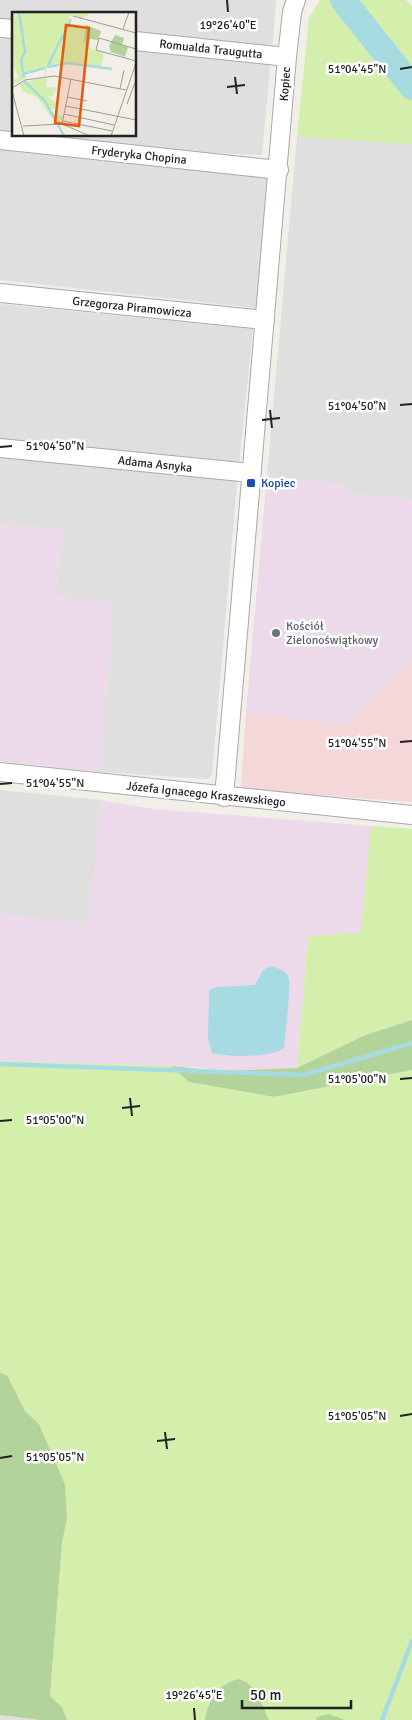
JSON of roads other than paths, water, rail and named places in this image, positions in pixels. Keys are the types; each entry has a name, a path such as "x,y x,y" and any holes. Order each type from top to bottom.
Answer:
{"street":[{"name":"Kopiec","path":"224,797 279,170 287,57 292,12 296,0"},
{"name":"Romualda Traugutta","path":"136,41 287,57"},
{"name":"Fryderyka Chopina","path":"0,140 279,170"},
{"name":"Grzegorza Piramowicza","path":"0,293 265,320"},
{"name":"Adama Asnyka","path":"0,448 251,473"},
{"name":"Józefa Ignacego Kraszewskiego","path":"0,772 224,797 412,815"}],"water":[{"path":"271,966 285,972 289,981 284,1048 270,1054 260,1055 238,1056 212,1053 208,1038 209,990 218,987 255,985 263,970"}],"waterway":[{"path":"343,0 412,87"},
{"path":"0,1064 304,1075 412,1043"},
{"path":"382,1720 412,1641"}],"place":[{"name":"Kopiec","path":"251,483"},
{"name":"Kościół Zielonoświątkowy","path":"276,633"}]}
